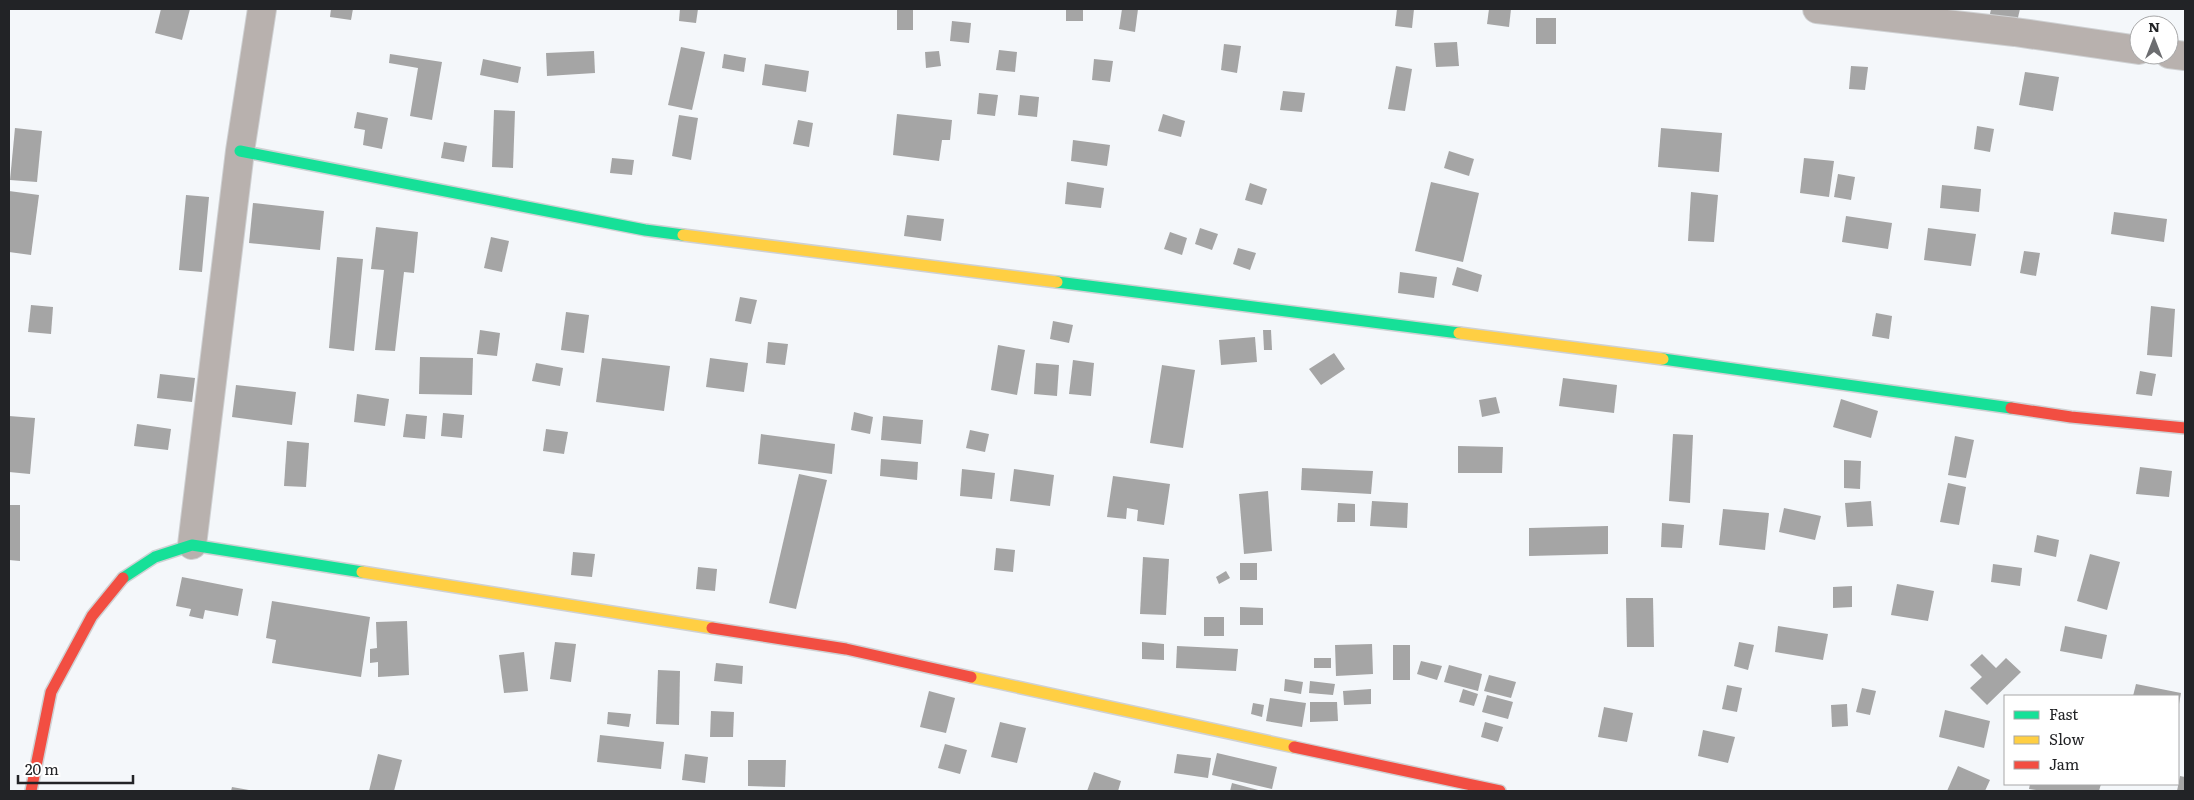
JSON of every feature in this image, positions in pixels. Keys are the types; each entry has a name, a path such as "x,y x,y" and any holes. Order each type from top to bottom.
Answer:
{"street":[{"path":"192,545 240,151 262,9"},
{"path":"1817,9 2015,32 2129,49"},
{"path":"240,151 645,230 1653,357 2071,416 2185,428"},
{"path":"32,791 51,692 92,616 122,578 155,557 192,545 846,649 1467,788 1500,791"}],"building":[{"path":"161,9 190,9 182,40 155,33"},
{"path":"331,9 353,9 351,20 330,17"},
{"path":"680,9 698,9 696,23 679,21"},
{"path":"897,9 913,9 913,30 897,30"},
{"path":"1066,9 1083,9 1083,21 1066,21"},
{"path":"1122,9 1138,9 1135,32 1119,29"},
{"path":"1397,9 1414,9 1412,28 1395,26"},
{"path":"1489,9 1511,9 1509,27 1487,24"},
{"path":"1991,9 2020,9 2016,26 1989,19"},
{"path":"1536,18 1556,18 1556,44 1536,44"},
{"path":"952,21 971,23 969,43 950,41"},
{"path":"1457,42 1459,66 1436,67 1434,43"},
{"path":"1224,44 1241,46 1237,73 1221,70"},
{"path":"681,47 705,52 692,110 668,105"},
{"path":"999,50 1017,52 1015,72 996,70"},
{"path":"594,51 595,73 547,76 546,53"},
{"path":"939,51 941,66 926,68 925,52"},
{"path":"390,54 442,62 432,120 410,116 418,68 389,63"},
{"path":"724,54 746,58 744,72 722,68"},
{"path":"483,59 521,67 518,83 480,75"},
{"path":"1094,59 1113,61 1110,82 1092,80"},
{"path":"765,64 809,71 806,92 762,85"},
{"path":"1396,66 1412,69 1405,111 1388,109"},
{"path":"1851,66 1868,67 1865,90 1849,89"},
{"path":"2025,72 2059,77 2053,111 2019,105"},
{"path":"1283,91 1305,93 1302,112 1280,110"},
{"path":"979,93 998,95 995,116 977,114"},
{"path":"1020,95 1039,97 1037,117 1018,115"},
{"path":"494,110 515,111 513,168 492,167"},
{"path":"357,112 388,118 382,149 363,145 365,130 354,128"},
{"path":"897,114 952,120 950,140 942,140 939,161 893,155"},
{"path":"1163,114 1185,121 1181,137 1158,131"},
{"path":"679,115 698,118 691,160 672,156"},
{"path":"798,120 813,123 809,147 793,144"},
{"path":"1977,126 1994,129 1990,152 1974,149"},
{"path":"15,128 42,131 37,182 10,180"},
{"path":"1661,128 1722,133 1719,172 1658,167"},
{"path":"1073,140 1110,145 1107,166 1071,161"},
{"path":"444,142 467,146 464,162 441,158"},
{"path":"1449,151 1474,159 1469,176 1444,168"},
{"path":"612,158 634,160 632,175 610,173"},
{"path":"1804,158 1834,161 1829,197 1800,193"},
{"path":"1838,174 1855,177 1851,200 1834,197"},
{"path":"1067,182 1104,188 1101,208 1065,204"},
{"path":"1431,182 1479,193 1463,262 1415,251"},
{"path":"1250,183 1267,189 1262,205 1245,200"},
{"path":"1942,185 1981,189 1979,212 1940,208"},
{"path":"9,191 39,195 31,255 9,252"},
{"path":"1691,192 1718,195 1714,242 1688,241"},
{"path":"186,195 209,197 202,272 179,270"},
{"path":"253,203 324,211 320,250 249,243"},
{"path":"2114,212 2167,219 2164,242 2111,234"},
{"path":"907,215 944,219 941,241 904,236"},
{"path":"1846,216 1892,223 1888,249 1842,242"},
{"path":"376,227 418,232 414,273 404,272 395,351 375,350 384,270 371,269"},
{"path":"1200,228 1218,234 1212,250 1195,244"},
{"path":"1928,228 1976,234 1971,266 1924,260"},
{"path":"1170,232 1187,238 1182,255 1164,249"},
{"path":"491,237 509,241 502,272 484,268"},
{"path":"1238,248 1256,253 1250,270 1233,264"},
{"path":"2024,251 2040,253 2036,276 2020,273"},
{"path":"337,257 363,259 354,351 329,348"},
{"path":"1457,267 1482,275 1478,292 1452,285"},
{"path":"1400,272 1437,277 1434,298 1398,293"},
{"path":"740,297 757,300 751,324 735,321"},
{"path":"31,305 53,307 51,334 28,332"},
{"path":"2151,306 2175,309 2172,357 2147,355"},
{"path":"566,312 589,315 584,353 561,350"},
{"path":"1876,313 1892,316 1889,339 1872,336"},
{"path":"1053,321 1073,325 1069,343 1050,339"},
{"path":"480,330 500,333 497,356 477,354"},
{"path":"1263,330 1271,330 1272,350 1264,350"},
{"path":"1255,337 1257,362 1221,365 1219,340"},
{"path":"768,342 788,344 785,365 766,363"},
{"path":"998,345 1025,350 1017,395 991,390"},
{"path":"1334,353 1345,369 1321,385 1309,369"},
{"path":"420,357 473,358 472,395 419,394"},
{"path":"602,358 670,366 664,411 596,402"},
{"path":"710,358 748,363 744,392 706,387"},
{"path":"1073,360 1094,363 1091,396 1069,394"},
{"path":"536,363 563,368 560,386 532,381"},
{"path":"1036,363 1059,365 1057,396 1034,394"},
{"path":"1162,365 1195,370 1183,448 1150,443"},
{"path":"2140,371 2156,374 2152,396 2136,394"},
{"path":"160,374 195,378 192,402 157,398"},
{"path":"1563,378 1617,385 1614,413 1559,406"},
{"path":"236,385 296,392 292,425 232,417"},
{"path":"357,394 389,399 385,426 354,422"},
{"path":"1496,397 1500,413 1482,417 1479,400"},
{"path":"1841,399 1878,411 1871,438 1833,427"},
{"path":"854,412 873,417 870,434 851,430"},
{"path":"443,413 464,415 462,438 441,436"},
{"path":"406,414 427,416 425,439 403,437"},
{"path":"9,416 35,418 30,474 9,472"},
{"path":"883,416 923,420 921,444 881,440"},
{"path":"137,424 171,429 168,450 134,446"},
{"path":"546,429 568,432 564,454 543,451"},
{"path":"970,430 989,434 985,452 966,448"},
{"path":"761,434 835,444 832,474 758,464"},
{"path":"1673,434 1693,435 1690,503 1669,501"},
{"path":"1955,436 1974,440 1966,478 1948,475"},
{"path":"287,441 309,443 306,487 284,486"},
{"path":"1458,446 1503,447 1502,473 1458,473"},
{"path":"881,459 918,462 917,480 880,476"},
{"path":"1844,460 1861,461 1860,489 1844,488"},
{"path":"2140,467 2172,471 2169,497 2136,494"},
{"path":"1302,468 1373,471 1371,494 1301,490"},
{"path":"962,469 995,473 992,499 960,496"},
{"path":"1014,469 1054,475 1050,506 1010,501"},
{"path":"799,474 827,480 796,609 769,603"},
{"path":"1113,476 1170,484 1164,525 1137,521 1138,510 1127,508 1126,519 1107,517"},
{"path":"1948,483 1966,487 1959,525 1940,522"},
{"path":"1268,491 1272,551 1244,554 1239,494"},
{"path":"1372,501 1408,503 1407,528 1370,526"},
{"path":"1871,501 1873,526 1847,527 1845,503"},
{"path":"1338,503 1355,504 1355,522 1337,522"},
{"path":"9,505 20,505 20,561 9,560"},
{"path":"1784,508 1821,516 1815,540 1779,532"},
{"path":"1723,509 1769,513 1765,550 1719,545"},
{"path":"1662,523 1684,525 1682,548 1661,547"},
{"path":"1608,526 1608,554 1529,556 1529,528"},
{"path":"2037,535 2059,540 2056,557 2034,552"},
{"path":"996,548 1015,550 1013,572 994,570"},
{"path":"573,552 595,554 592,577 571,575"},
{"path":"2090,554 2120,562 2107,610 2077,601"},
{"path":"1143,557 1169,559 1166,615 1140,614"},
{"path":"1240,563 1257,563 1257,580 1240,580"},
{"path":"1993,564 2022,568 2020,586 1991,582"},
{"path":"698,567 717,569 715,591 696,589"},
{"path":"1226,571 1230,578 1219,584 1216,577"},
{"path":"182,577 243,589 238,616 205,610 203,619 189,616 191,609 176,606"},
{"path":"1897,584 1934,591 1928,621 1891,615"},
{"path":"1852,586 1852,607 1833,608 1833,587"},
{"path":"1626,598 1653,598 1654,647 1627,647"},
{"path":"272,601 370,617 361,677 272,663 276,640 266,638"},
{"path":"1240,607 1263,608 1263,625 1240,625"},
{"path":"1204,617 1224,617 1224,636 1204,636"},
{"path":"407,621 409,675 378,677 378,662 370,663 370,649 377,648 376,622"},
{"path":"1778,626 1828,634 1823,660 1775,652"},
{"path":"2065,626 2107,635 2102,659 2060,651"},
{"path":"555,642 576,644 571,682 550,679"},
{"path":"1142,642 1164,644 1164,660 1142,659"},
{"path":"1739,642 1754,645 1748,670 1734,666"},
{"path":"1372,644 1373,674 1336,676 1335,645"},
{"path":"1393,645 1410,645 1410,680 1393,680"},
{"path":"1177,646 1238,649 1236,671 1176,668"},
{"path":"524,652 528,691 504,693 499,655"},
{"path":"1982,654 1996,668 2006,658 2021,672 1987,705 1970,688 1982,677 1970,665"},
{"path":"1314,658 1331,658 1331,668 1314,668"},
{"path":"1421,661 1442,666 1437,680 1417,674"},
{"path":"716,663 743,666 742,684 714,681"},
{"path":"1449,665 1482,674 1478,691 1444,682"},
{"path":"658,670 680,671 679,725 656,724"},
{"path":"1489,675 1516,682 1511,698 1484,691"},
{"path":"1285,679 1303,682 1301,694 1284,691"},
{"path":"1310,681 1335,684 1333,695 1309,693"},
{"path":"2136,684 2181,693 2179,704 2179,695 2133,695"},
{"path":"1727,685 1742,688 1737,712 1722,709"},
{"path":"1862,688 1876,691 1870,715 1856,712"},
{"path":"1371,689 1371,704 1344,705 1343,691"},
{"path":"1463,689 1478,694 1474,706 1459,702"},
{"path":"929,691 955,698 946,733 920,727"},
{"path":"1487,695 1513,702 1508,719 1482,712"},
{"path":"1270,698 1306,703 1302,727 1266,721"},
{"path":"1310,702 1337,702 1338,721 1310,722"},
{"path":"1253,703 1264,705 1262,717 1251,714"},
{"path":"1847,704 1848,726 1832,727 1831,705"},
{"path":"1604,707 1633,713 1627,742 1598,737"},
{"path":"1945,710 1990,721 1984,748 1939,737"},
{"path":"711,711 734,712 733,737 710,737"},
{"path":"608,712 631,714 629,727 607,724"},
{"path":"1000,722 1026,728 1017,763 991,757"},
{"path":"1485,722 1503,727 1498,742 1481,737"},
{"path":"1703,730 1735,737 1728,763 1698,756"},
{"path":"600,735 664,742 661,769 597,762"},
{"path":"945,744 967,750 960,774 938,768"},
{"path":"1217,753 1277,767 1272,789 1212,775"},
{"path":"378,754 402,760 394,791 369,791"},
{"path":"685,754 708,757 705,783 682,780"},
{"path":"1177,754 1211,758 1208,778 1174,773"},
{"path":"748,760 786,760 785,787 748,786"},
{"path":"1958,766 1990,780 1985,791 1947,791"},
{"path":"1094,772 1121,781 1118,791 1087,791"},
{"path":"2180,776 2185,777 2185,791 2177,791"},
{"path":"1232,783 1262,791 1230,791"},
{"path":"2030,785 2101,785 2099,791 2045,791 2029,789"},
{"path":"232,787 249,790 249,791 231,791"}],"traffic: fast":[{"path":"240,151 645,230 683,235"},
{"path":"1057,282 1459,333"},
{"path":"1663,359 2011,408"},
{"path":"123,578 155,557 192,545 362,572"}],"traffic: slow":[{"path":"683,235 1057,282"},
{"path":"1459,333 1663,359"},
{"path":"362,572 712,628"},
{"path":"971,677 1294,747"}],"traffic: jam":[{"path":"2011,408 2071,417 2185,428"},
{"path":"31,791 51,692 92,616 123,578"},
{"path":"712,628 846,649 971,677"},
{"path":"1294,747 1500,791"}]}
